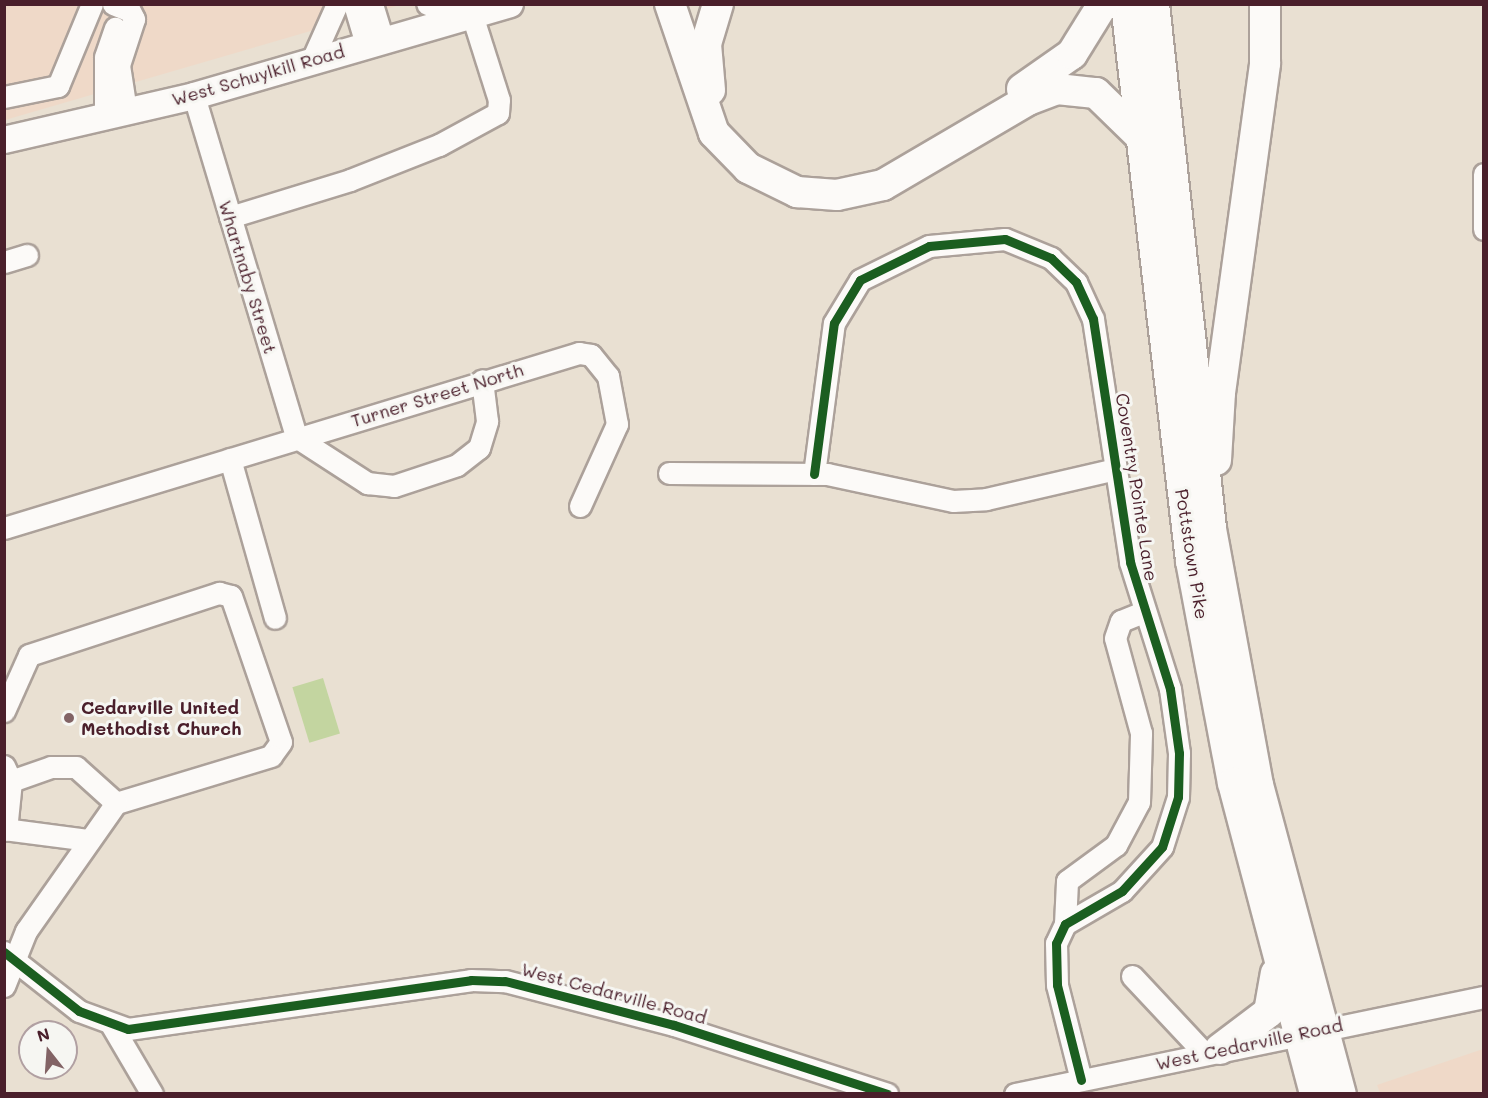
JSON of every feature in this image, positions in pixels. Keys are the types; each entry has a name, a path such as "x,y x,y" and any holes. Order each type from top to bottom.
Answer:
{"highway":[{"path":"654,4 673,15 714,133 748,168 797,192 837,195 883,184 1010,109 1057,89 1096,93 1140,136"},
{"path":"718,4 706,44 707,77 730,135 772,170 829,184 887,170 1048,74 1072,54 1103,4"},
{"name":"Pottstown Pike","path":"1126,4 1191,561 1233,783 1277,962 1341,1094"},
{"name":"Pottstown Pike","path":"1154,4 1211,529 1258,785 1309,1031 1315,1094"},
{"path":"1211,529 1220,393 1265,63 1265,4"},
{"path":"1212,1051 1269,1012 1277,962"}],"main road":[{"name":"West Schuylkill Road","path":"4,140 194,96 510,4"}],"street":[{"path":"4,97 58,86 92,4"},
{"path":"312,60 337,4"},
{"path":"354,4 374,42"},
{"path":"372,4 374,42"},
{"path":"230,217 350,180 439,145 498,113 499,100 472,15 427,4"},
{"path":"116,113 105,57 125,6"},
{"name":"Whartnaby Street","path":"194,96 296,437"},
{"path":"1484,174 1484,228"},
{"name":"Coventry Pointe Lane","path":"814,474 834,323 849,293 897,258 974,239 1005,239 1034,248 1076,282 1093,319 1116,469 1143,612 1162,662 1179,733 1178,797 1171,828 1135,880 1065,924"},
{"path":"4,262 27,255"},
{"name":"Turner Street North","path":"296,437 579,353 591,355 608,376 617,424 580,506"},
{"path":"4,528 296,437 367,483 394,486 457,465 479,448 487,421 483,380"},
{"path":"230,459 275,618"},
{"name":"Coventry Pointe Lane","path":"669,473 814,474 953,501 1007,495 1116,469"},
{"path":"4,711 29,655 219,593 231,596 281,742 271,756 116,803 10,956 4,986"},
{"path":"1081,1080 1053,958 1065,924 1067,880 1116,845 1139,802 1141,734 1115,638 1121,621 1143,612"},
{"path":"89,840 5,829 8,773 51,767 76,767 116,803"},
{"name":"West Cedarville Road","path":"10,956 79,1011 112,1026 147,1029 471,980 506,981 674,1025 887,1094"},
{"path":"1132,976 1212,1051"},
{"name":"West Cedarville Road","path":"1015,1094 1212,1051 1484,997"},
{"path":"112,1026 152,1094"}],"shaded area":[{"path":"5,5 400,5 5,120"},
{"path":"1483,1049 1483,1093 1380,1093 1377,1085"}],"green space":[{"path":"323,678 340,733 309,743 292,687"}],"cycle path":[{"path":"814,474 834,323 860,280 929,246 1005,239 1051,258 1076,282 1093,319 1130,562 1170,689 1179,753 1178,797 1162,847 1122,891 1065,924 1056,943 1057,985 1081,1080"},
{"path":"4,952 79,1011 128,1029 471,980 505,981 674,1025 887,1094"}],"place":[{"name":"Cedarville United Methodist Church","path":"69,718"}]}
